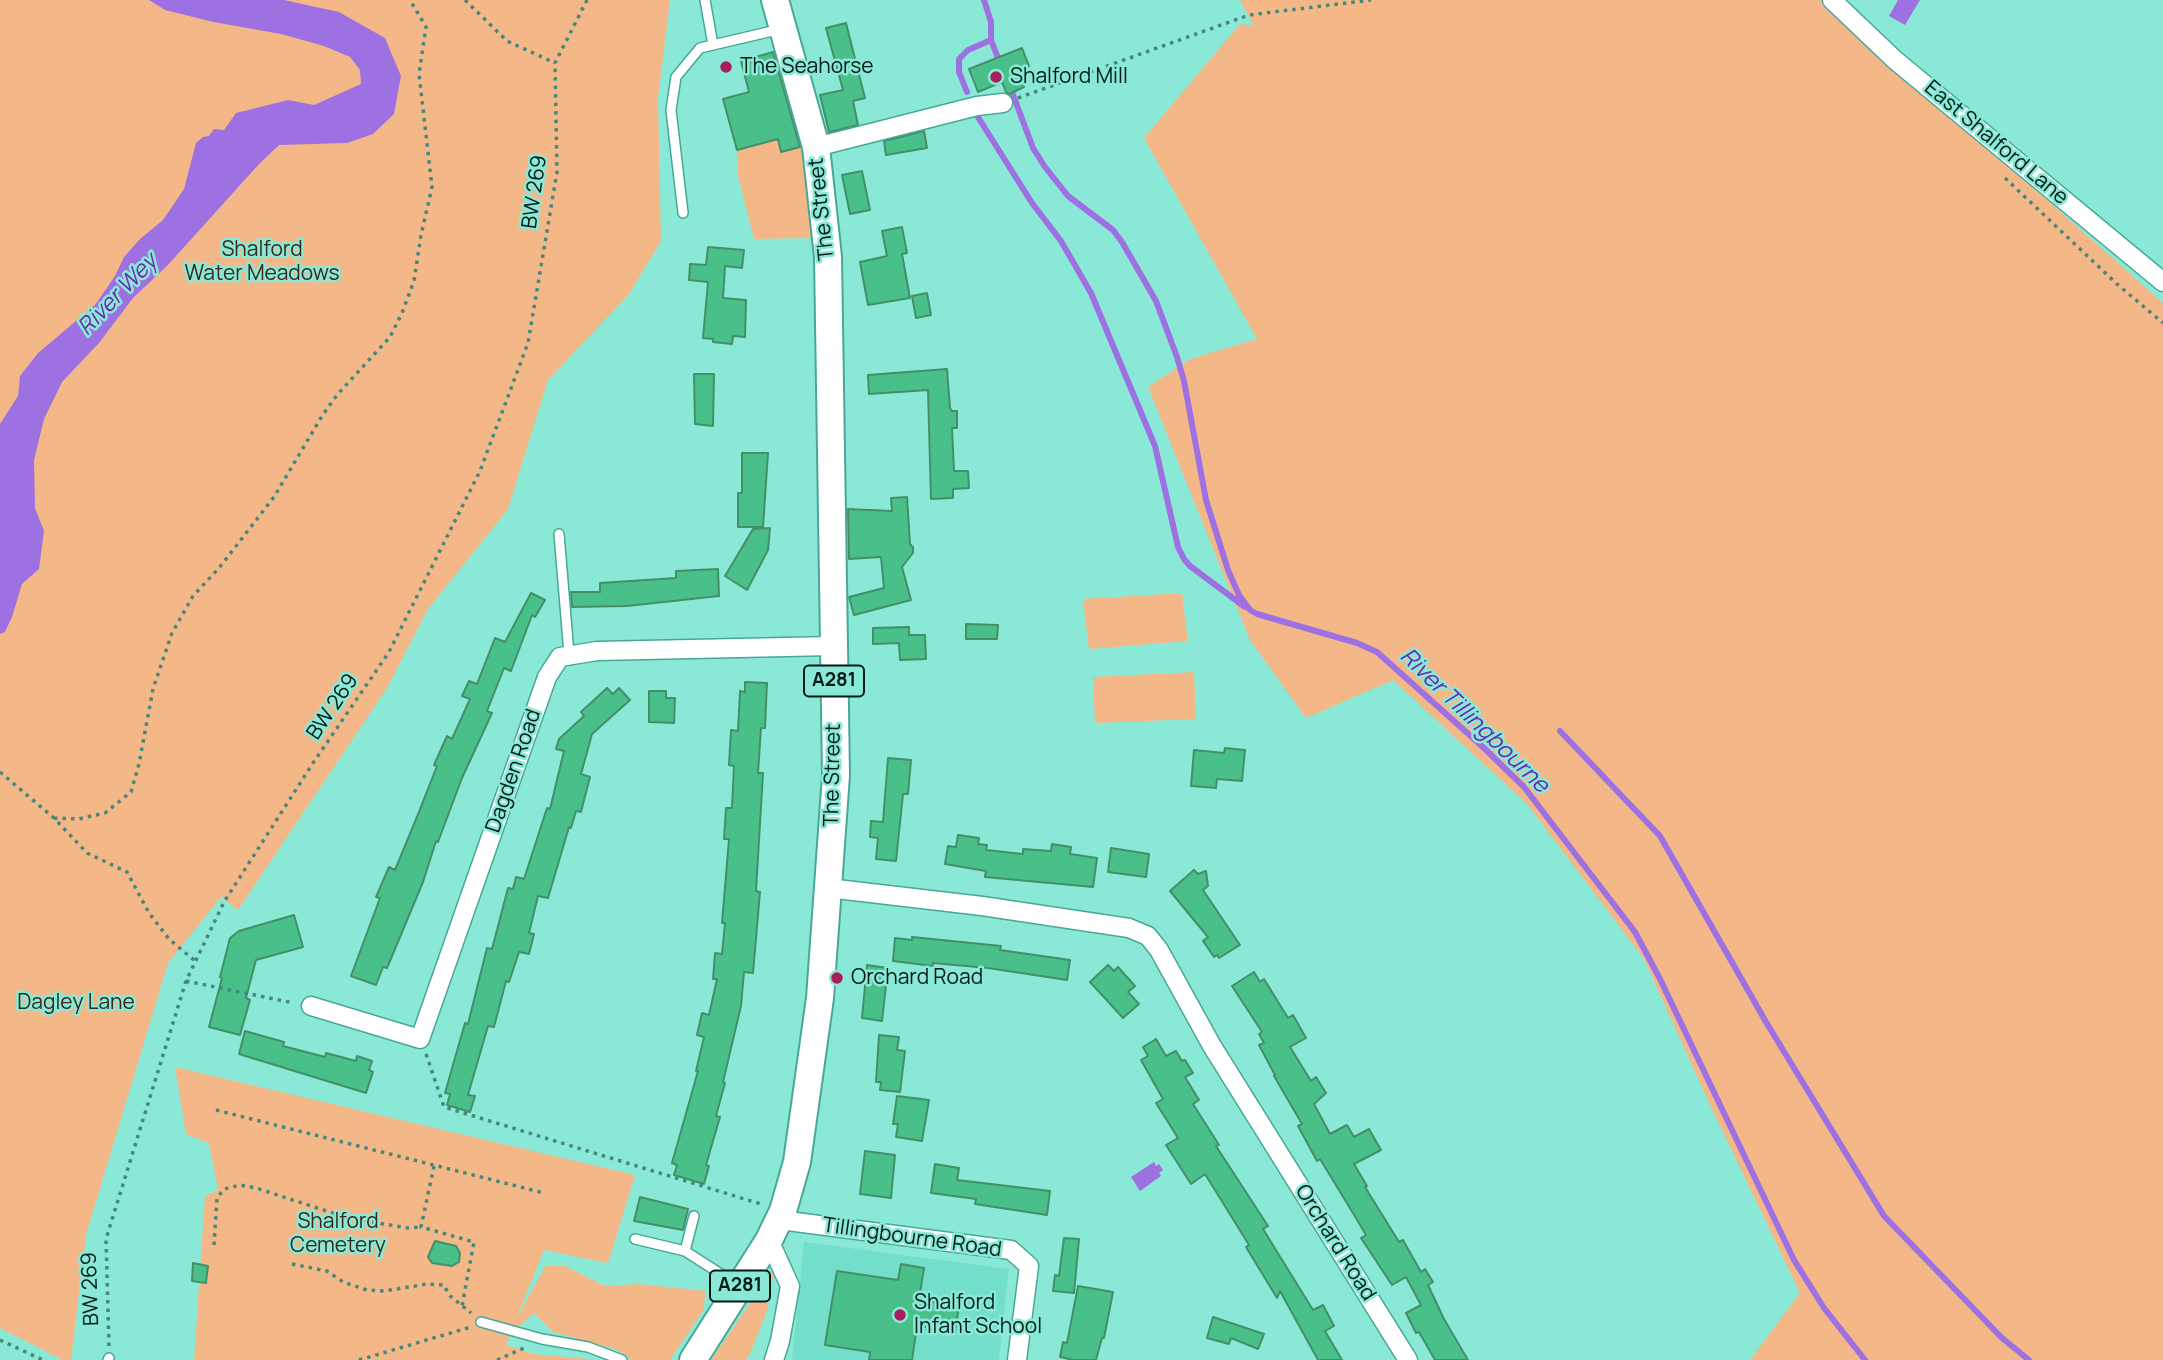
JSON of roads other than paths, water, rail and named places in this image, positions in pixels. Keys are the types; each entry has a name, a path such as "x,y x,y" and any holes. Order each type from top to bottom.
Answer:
{"main road":[{"name":"The Street","path":"693,1360 777,1224 797,1162 820,998 836,775 828,257 816,147 775,0"}],"street":[{"name":"East Shalford Lane","path":"1832,0 1895,60 2163,282"},
{"path":"816,147 977,106 1003,103"},
{"path":"569,654 597,651 833,646"},
{"name":"Dagden Road","path":"311,1006 420,1039 547,677 560,657 569,654"},
{"name":"Orchard Road","path":"828,888 982,905 1129,928 1148,936 1219,1058 1408,1360"},
{"path":"774,1360 790,1286 777,1224"},
{"name":"Tillingbourne Road","path":"777,1224 1011,1250 1029,1266 1017,1360"}],"lane":[{"path":"705,0 713,45"},
{"path":"683,212 671,110 676,77 700,48 783,29"},
{"path":"559,534 569,654"},
{"path":"685,1251 694,1216"},
{"path":"635,1239 685,1251 740,1286"},
{"path":"481,1322 542,1339 588,1347 622,1360"}],"water":[{"name":"River Wey","path":"149,0 284,0 339,12 385,38 401,76 394,114 373,134 347,143 279,145 167,266 133,298 99,343 62,382 44,419 34,460 35,508 44,531 39,569 22,584 12,617 5,632 0,634 0,424 18,396 20,376 38,353 95,305 115,276 124,257 163,220 184,189 196,143 203,137 209,136 214,129 224,130 236,113 288,100 314,105 361,84 360,70 350,57 324,46 281,34 165,10"},
{"path":"1898,0 1920,0 1905,25 1889,16"},
{"path":"1154,1162 1163,1170 1159,1173 1161,1176 1140,1191 1131,1177"}],"waterway":[{"name":"River Tillingbourne","path":"984,0 991,22 991,40 998,58"},
{"path":"967,92 959,72 959,59 968,50 991,40"},
{"name":"River Tillingbourne","path":"1012,92 1033,148 1045,167 1068,196 1113,230 1156,301 1184,381 1206,500 1228,570 1239,595 1250,610 1257,614 1357,643 1377,652 1524,787 1635,932 1794,1260 1824,1308 1865,1360"},
{"path":"976,114 1032,203 1061,241 1091,293 1155,446 1178,547 1184,559 1245,607"},
{"path":"1560,731 1660,836 1766,1022 1884,1216 2002,1338 2029,1360"}],"place":[{"name":"The Seahorse","path":"726,67"},
{"name":"Shalford Mill","path":"996,77"},
{"name":"Orchard Road","path":"837,978"},
{"name":"Shalford Infant School","path":"900,1315"}],"park label":[{"name":"Shalford Water Meadows","path":"262,262"},
{"name":"Dagley Lane","path":"76,1003"},
{"name":"Shalford Cemetery","path":"338,1234"}]}
